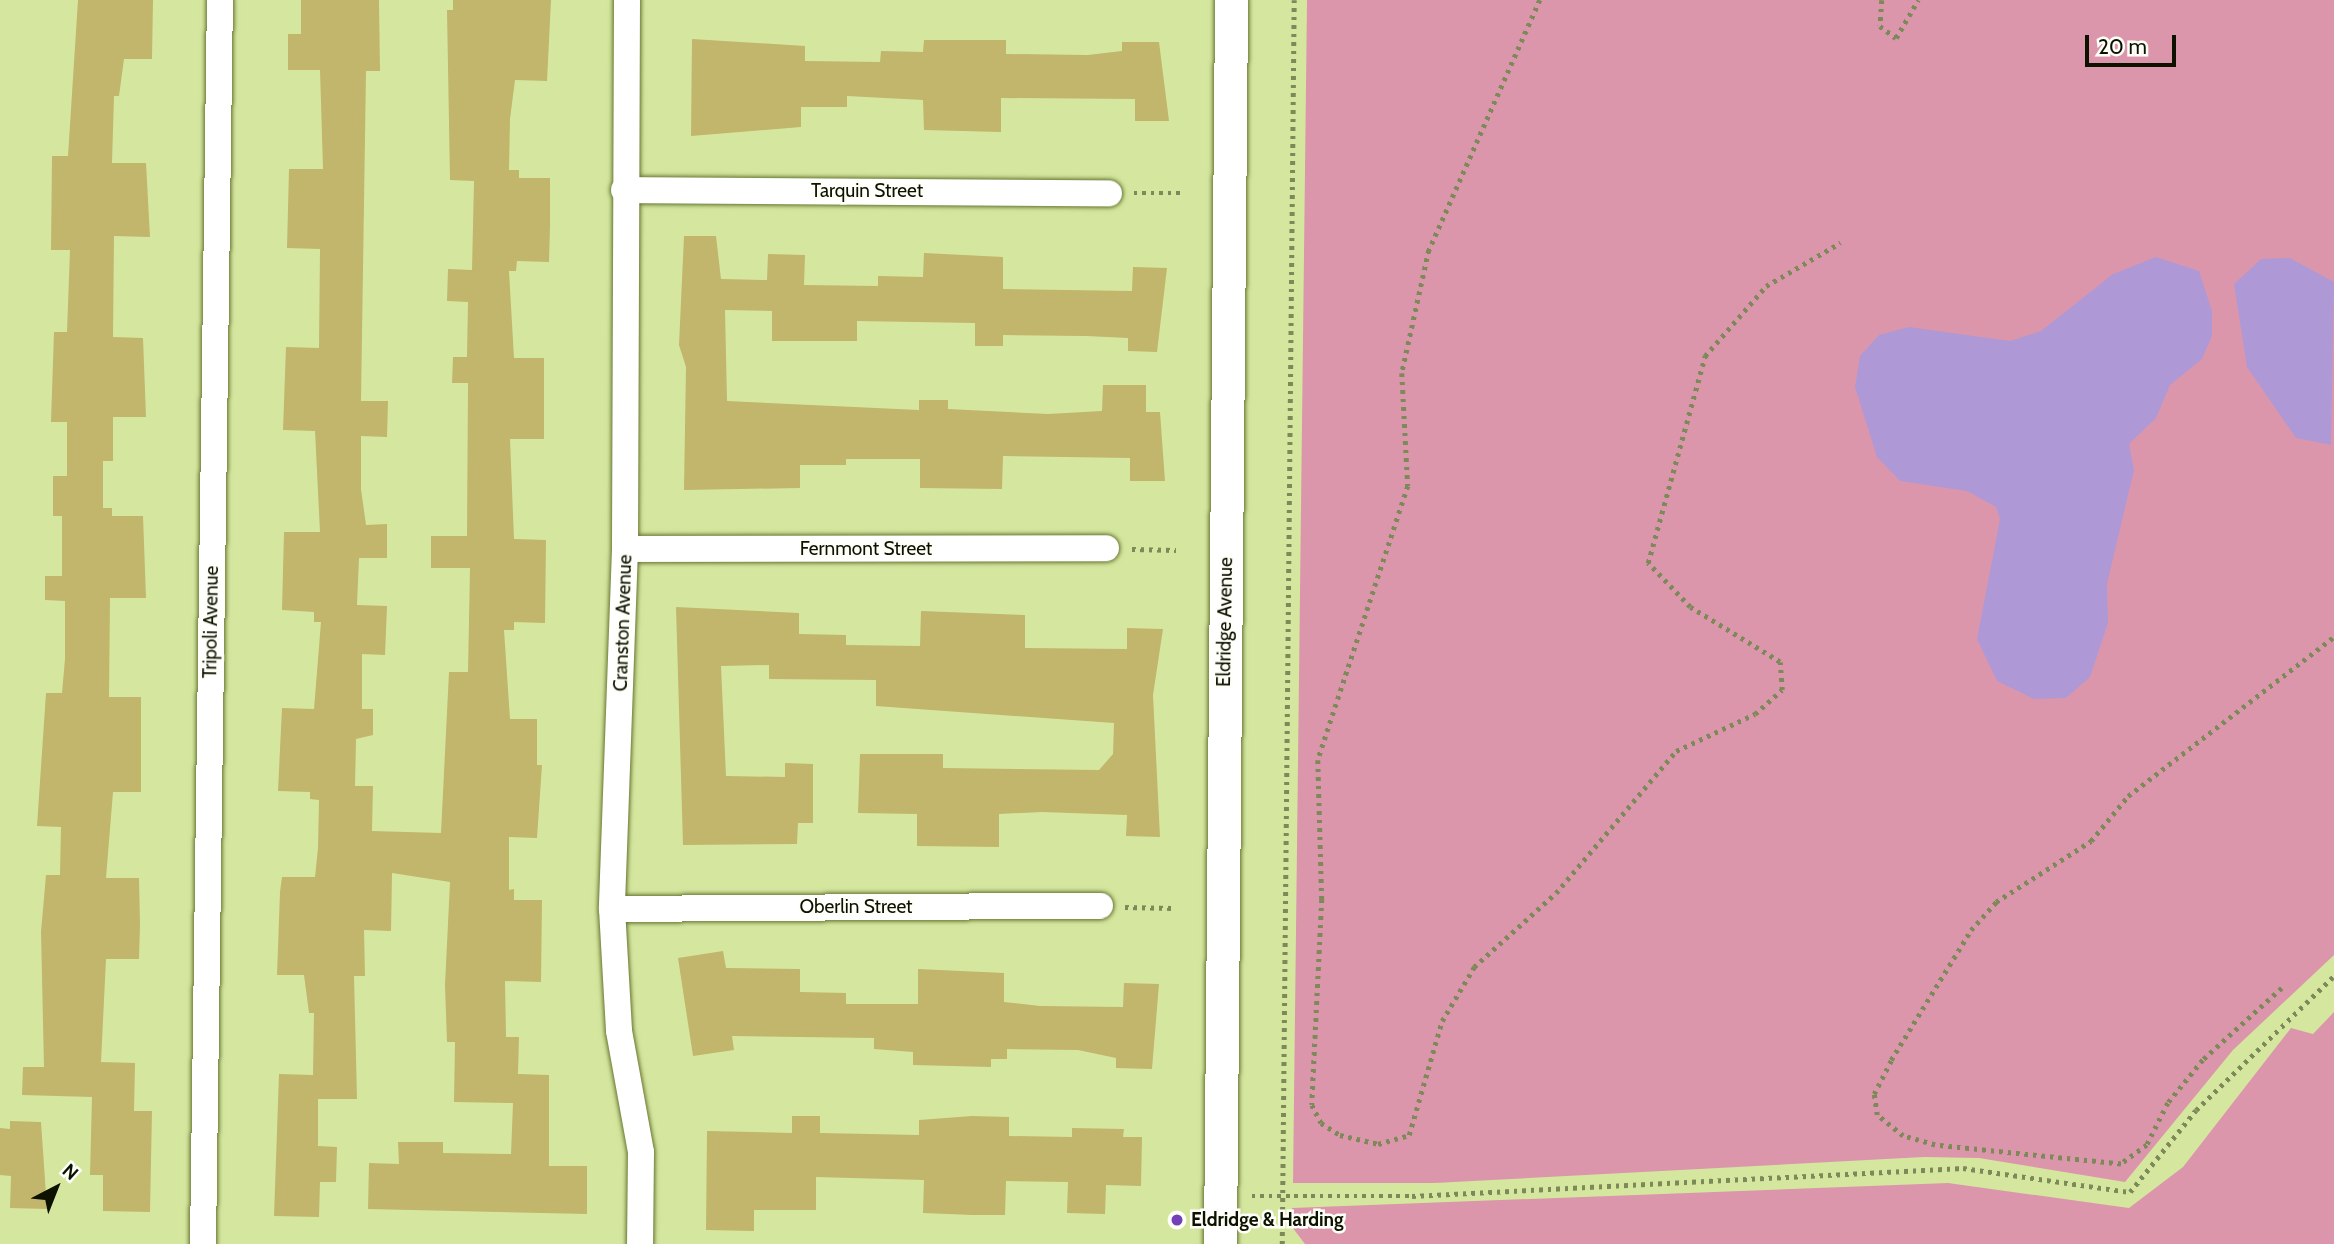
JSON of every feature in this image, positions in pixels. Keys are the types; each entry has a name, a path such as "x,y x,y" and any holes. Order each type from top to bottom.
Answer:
{"street":[{"name":"Tripoli Avenue","path":"203,1244 220,0"},
{"name":"Cranston Avenue","path":"627,0 624,190 625,549 612,909 619,1031 641,1152 639,1244"},
{"name":"Eldridge Avenue","path":"1220,1244 1231,0"},
{"name":"Tarquin Street","path":"624,190 1109,193"},
{"name":"Fernmont Street","path":"625,549 1106,548"},
{"name":"Oberlin Street","path":"612,909 1100,906"}],"path":[{"path":"1282,1244 1294,0"},
{"path":"1540,0 1429,250 1402,373 1406,498 1318,760 1322,899 1312,1105 1321,1123 1340,1135 1378,1144 1409,1135 1442,1021 1474,967 1556,893 1676,751 1755,714 1782,690 1780,662 1690,607 1648,563 1705,356 1766,286 1840,243"},
{"path":"1882,0 1880,26 1896,38 1918,0"},
{"path":"1109,193 1180,193"},
{"path":"1106,548 1176,550"},
{"path":"2282,988 2203,1060 2168,1103 2147,1145 2121,1164 1935,1145 1903,1136 1877,1115 1874,1094 1891,1060 1971,930 1996,902 2091,841 2128,796 2334,637"},
{"path":"1100,906 1172,908"},
{"path":"1220,1197 1412,1196 1963,1168 2130,1192 2196,1110 2334,976"}],"shaded area":[{"path":"1307,0 2334,0 2334,955 2233,1050 2125,1182 1979,1158 1924,1157 1435,1183 1293,1183"},
{"path":"2156,257 2199,271 2212,311 2212,336 2202,359 2170,385 2156,418 2129,444 2134,470 2107,584 2108,623 2090,677 2066,698 2034,699 1997,681 1977,639 2000,519 1996,507 1967,491 1900,481 1877,457 1855,387 1860,356 1879,335 1909,327 2010,341 2041,331 2113,274"},
{"path":"2290,258 2334,282 2331,445 2296,438 2247,367 2234,284 2261,259"},
{"path":"2334,1012 2334,1244 1305,1244 1292,1227 1292,1208 1948,1183 2129,1208 2183,1167 2291,1028 2313,1034"}],"building":[{"path":"78,0 153,0 152,59 124,59 119,96 114,96 112,163 146,163 150,237 114,236 113,337 143,338 146,417 113,417 113,461 103,461 103,508 112,508 112,516 143,516 146,598 110,598 109,697 141,697 141,792 113,792 106,878 139,878 140,925 139,959 106,959 101,1062 135,1063 134,1111 152,1111 150,1212 103,1211 103,1175 90,1175 92,1097 22,1095 23,1067 44,1067 41,932 46,875 60,875 61,827 37,826 46,693 62,693 65,659 65,601 45,600 45,576 62,576 62,516 53,516 53,476 67,476 67,422 51,422 54,332 67,332 70,250 51,250 52,156 68,156"},
{"path":"301,0 379,0 380,71 366,71 361,401 388,401 387,437 361,436 361,489 366,525 387,524 387,558 359,558 357,605 387,606 385,655 362,654 362,709 373,709 373,735 356,739 355,786 373,786 372,831 441,833 449,672 468,672 470,568 431,568 431,536 467,536 468,383 452,383 453,357 467,357 468,302 447,301 448,269 472,270 474,181 450,180 447,10 453,10 453,0 551,0 547,81 515,80 510,119 509,170 519,170 519,178 550,178 550,227 549,262 517,261 516,271 509,271 514,358 544,358 544,439 510,439 514,539 546,540 545,623 514,622 514,630 504,630 510,719 537,719 537,765 542,765 537,838 509,837 509,890 514,889 514,900 542,900 541,982 505,981 506,1037 519,1037 518,1074 549,1075 549,1166 587,1166 587,1214 368,1209 369,1163 399,1164 398,1142 443,1142 443,1153 511,1154 513,1103 454,1102 455,1042 447,1042 445,985 450,882 392,873 391,931 364,930 365,976 354,976 357,1099 318,1099 318,1146 337,1147 336,1182 320,1182 319,1217 274,1216 279,1074 313,1075 314,1013 309,1013 304,975 277,975 282,877 315,877 318,848 319,800 310,799 310,792 278,791 282,708 314,709 321,622 314,622 314,612 282,610 284,532 320,532 315,431 283,430 286,347 319,348 320,249 287,248 289,169 323,169 320,70 288,70 288,34 301,34"},
{"path":"692,39 805,46 805,61 880,62 881,51 923,52 924,40 1006,40 1006,54 1088,55 1122,51 1122,42 1159,42 1169,121 1135,121 1135,99 1001,98 1001,132 924,130 923,100 847,96 847,107 801,107 801,127 691,136"},
{"path":"684,236 716,236 721,279 767,280 768,254 805,255 804,285 878,286 878,276 923,277 924,253 1003,257 1003,289 1132,291 1133,267 1167,268 1157,352 1128,351 1128,338 1086,336 1003,335 1003,346 975,346 975,323 857,321 857,341 772,341 772,311 725,310 727,401 919,410 919,400 948,400 948,409 1048,414 1102,411 1103,385 1146,385 1146,412 1160,412 1165,481 1130,481 1130,458 1003,456 1002,489 920,488 920,459 846,459 846,465 800,465 800,488 684,490 686,367 679,345"},
{"path":"676,607 799,613 799,634 846,635 846,645 920,646 921,611 1025,615 1025,648 1127,649 1127,628 1163,629 1153,695 1160,837 1126,836 1127,815 1042,812 999,814 999,847 917,846 917,814 858,813 860,754 943,754 943,768 1099,770 1113,754 1114,723 876,706 876,680 769,679 769,665 721,666 726,776 785,777 785,763 813,764 813,823 798,823 797,844 683,845"},
{"path":"723,951 726,968 800,969 800,992 846,993 846,1004 918,1004 918,969 1004,973 1004,1002 1040,1006 1123,1007 1124,983 1159,984 1152,1069 1116,1068 1116,1058 1078,1050 1007,1049 1007,1059 991,1059 991,1067 913,1065 913,1052 874,1049 874,1038 732,1036 734,1050 693,1056 678,958"},
{"path":"792,1116 820,1116 820,1133 919,1135 919,1120 972,1116 1009,1117 1009,1136 1072,1137 1072,1128 1124,1129 1123,1137 1142,1137 1141,1186 1106,1185 1105,1214 1067,1213 1068,1182 1006,1181 1005,1215 972,1215 923,1213 924,1180 816,1177 816,1210 754,1210 754,1231 706,1230 707,1131 792,1133"},
{"path":"10,1121 41,1122 47,1209 10,1208 11,1176 0,1175 0,1128 10,1129"}],"place":[{"name":"Eldridge & Harding","path":"1177,1220"}]}
